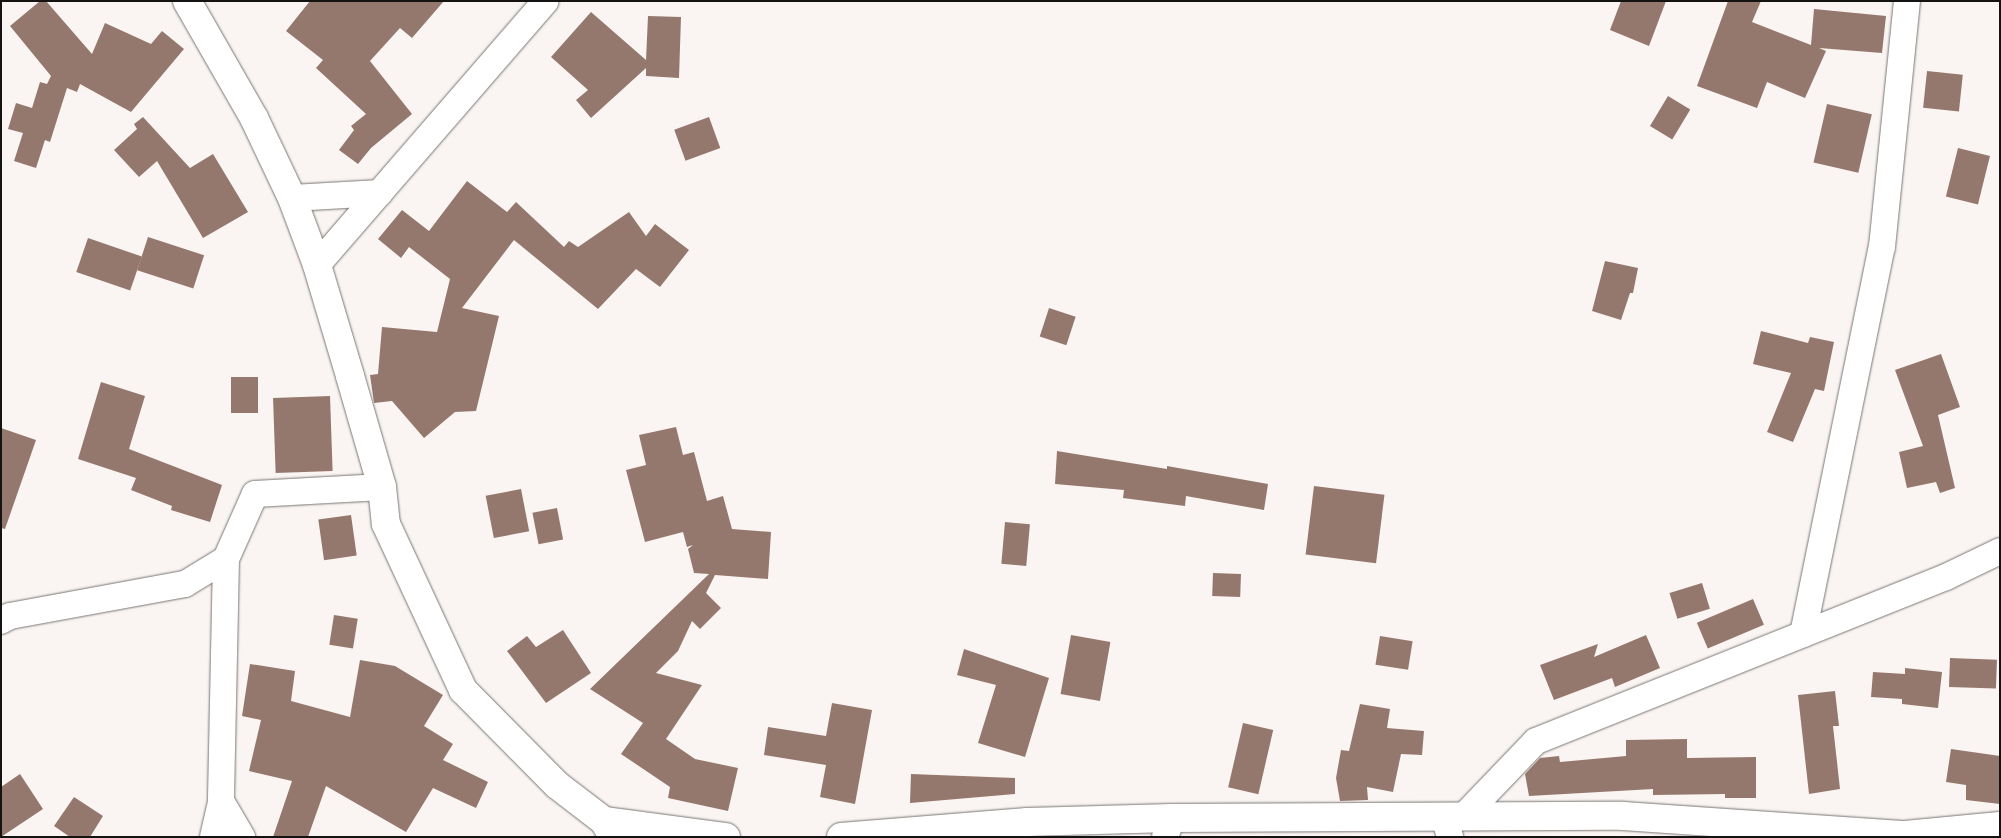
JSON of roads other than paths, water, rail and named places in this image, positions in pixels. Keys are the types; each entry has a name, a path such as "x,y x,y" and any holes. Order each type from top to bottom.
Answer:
{"street":[{"path":"187,1 254,118 292,198 317,265 382,487 386,524 463,690 557,784 609,829 726,837"},
{"path":"317,265 546,1"},
{"path":"1803,634 1882,247 1907,1"},
{"path":"292,198 380,193"},
{"path":"213,837 221,801 226,560 255,494 382,487"},
{"path":"1452,824 1536,741 1946,577 2000,551"},
{"path":"4,615 185,584 226,560"},
{"path":"221,801 242,837"},
{"path":"841,837 1027,822 1169,827 1452,824 1624,816 1906,836 2000,826"}]}
